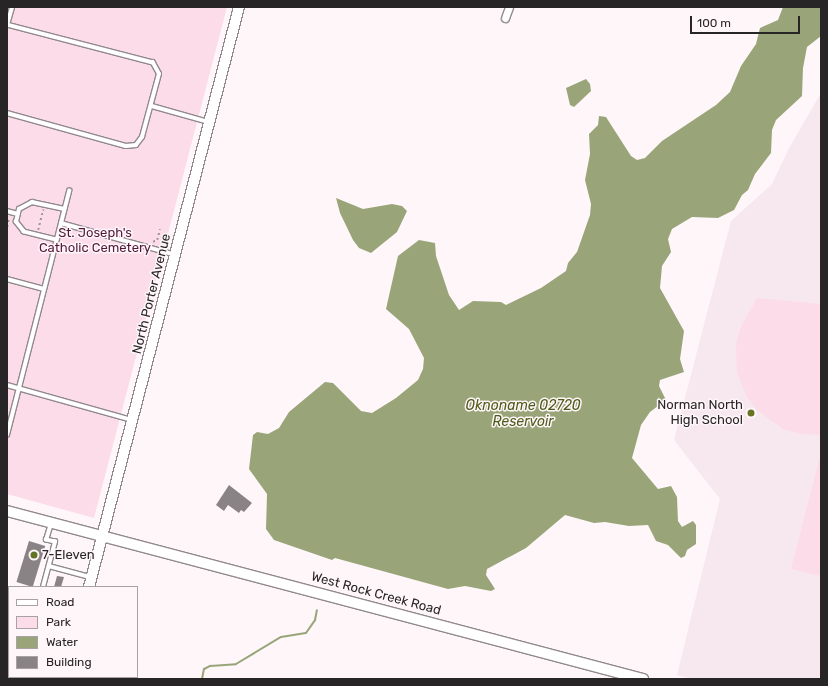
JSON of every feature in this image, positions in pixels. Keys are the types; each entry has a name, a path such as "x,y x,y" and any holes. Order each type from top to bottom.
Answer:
{"main road":[{"name":"North Porter Avenue","path":"91,582 239,7"},
{"name":"West Rock Creek Road","path":"7,511 625,677 643,679"}],"street":[{"path":"505,18 509,7"}],"lane":[{"path":"7,113 126,146 136,145 142,137 152,106 159,74 153,63 7,25 12,7"},
{"path":"152,106 210,123"},
{"path":"7,435 69,190"},
{"path":"56,240 24,232 16,222 19,209 32,202 64,209"},
{"path":"9,212 18,214"},
{"path":"61,223 176,255"},
{"path":"7,279 44,289"},
{"path":"7,385 133,421"},
{"path":"43,586 55,542 46,540 51,522"},
{"path":"49,566 91,582"}],"path":[{"path":"36,235 45,204"},
{"path":"7,227 9,212"},
{"path":"150,248 157,240 160,229"}],"shaded area":[{"name":"Norman North High School","path":"821,93 821,679 692,679 677,675 720,499 674,440 731,221 772,184 789,148"}],"green space":[{"name":"St. Joseph's Catholic Cemetery","path":"7,7 227,7 94,518 7,494"},
{"path":"757,298 821,304 821,435 801,434 783,429 757,410 747,397 737,373 736,344 740,329"},
{"path":"821,453 821,576 791,569"}],"water":[{"name":"Oknoname 02720 Reservoir","path":"783,7 820,7 821,36 807,47 803,68 802,96 776,120 772,130 771,153 755,174 748,190 742,195 734,210 718,218 692,217 672,229 668,239 671,252 662,266 660,288 684,331 680,359 684,372 660,380 659,386 666,400 650,412 641,425 632,458 658,489 671,486 677,497 678,521 682,527 693,521 696,525 696,544 687,550 685,556 681,558 668,545 656,541 648,525 629,526 605,522 594,523 565,515 526,548 487,569 486,575 495,589 491,591 465,586 448,589 335,558 332,560 274,540 266,529 267,494 249,469 253,435 257,432 268,434 279,428 289,412 325,382 333,383 361,411 372,413 396,398 418,380 423,369 424,358 409,329 386,309 398,256 419,240 435,243 436,256 449,295 459,310 473,301 501,302 506,305 541,288 566,271 568,263 577,252 590,215 591,204 585,180 590,154 589,134 598,125 599,116 606,117 631,156 637,160 645,158 662,141 716,105 730,92 741,66 756,44 760,28 778,20"},
{"path":"586,79 590,84 591,91 574,107 570,105 566,88"},
{"path":"336,198 363,209 392,204 402,206 407,211 397,232 371,253 359,248 353,240 340,213"}],"building":[{"path":"229,485 252,503 244,512 241,510 239,513 228,505 224,511 216,505"},
{"path":"29,541 45,546 33,586 16,582"},
{"path":"57,576 64,577 61,586 54,586"}],"waterway":[{"path":"202,679 204,669 210,666 236,664 281,637 306,633 315,620 317,610"}],"place":[{"name":"Norman North High School","path":"751,413"},
{"name":"7-Eleven","path":"34,555"}]}
